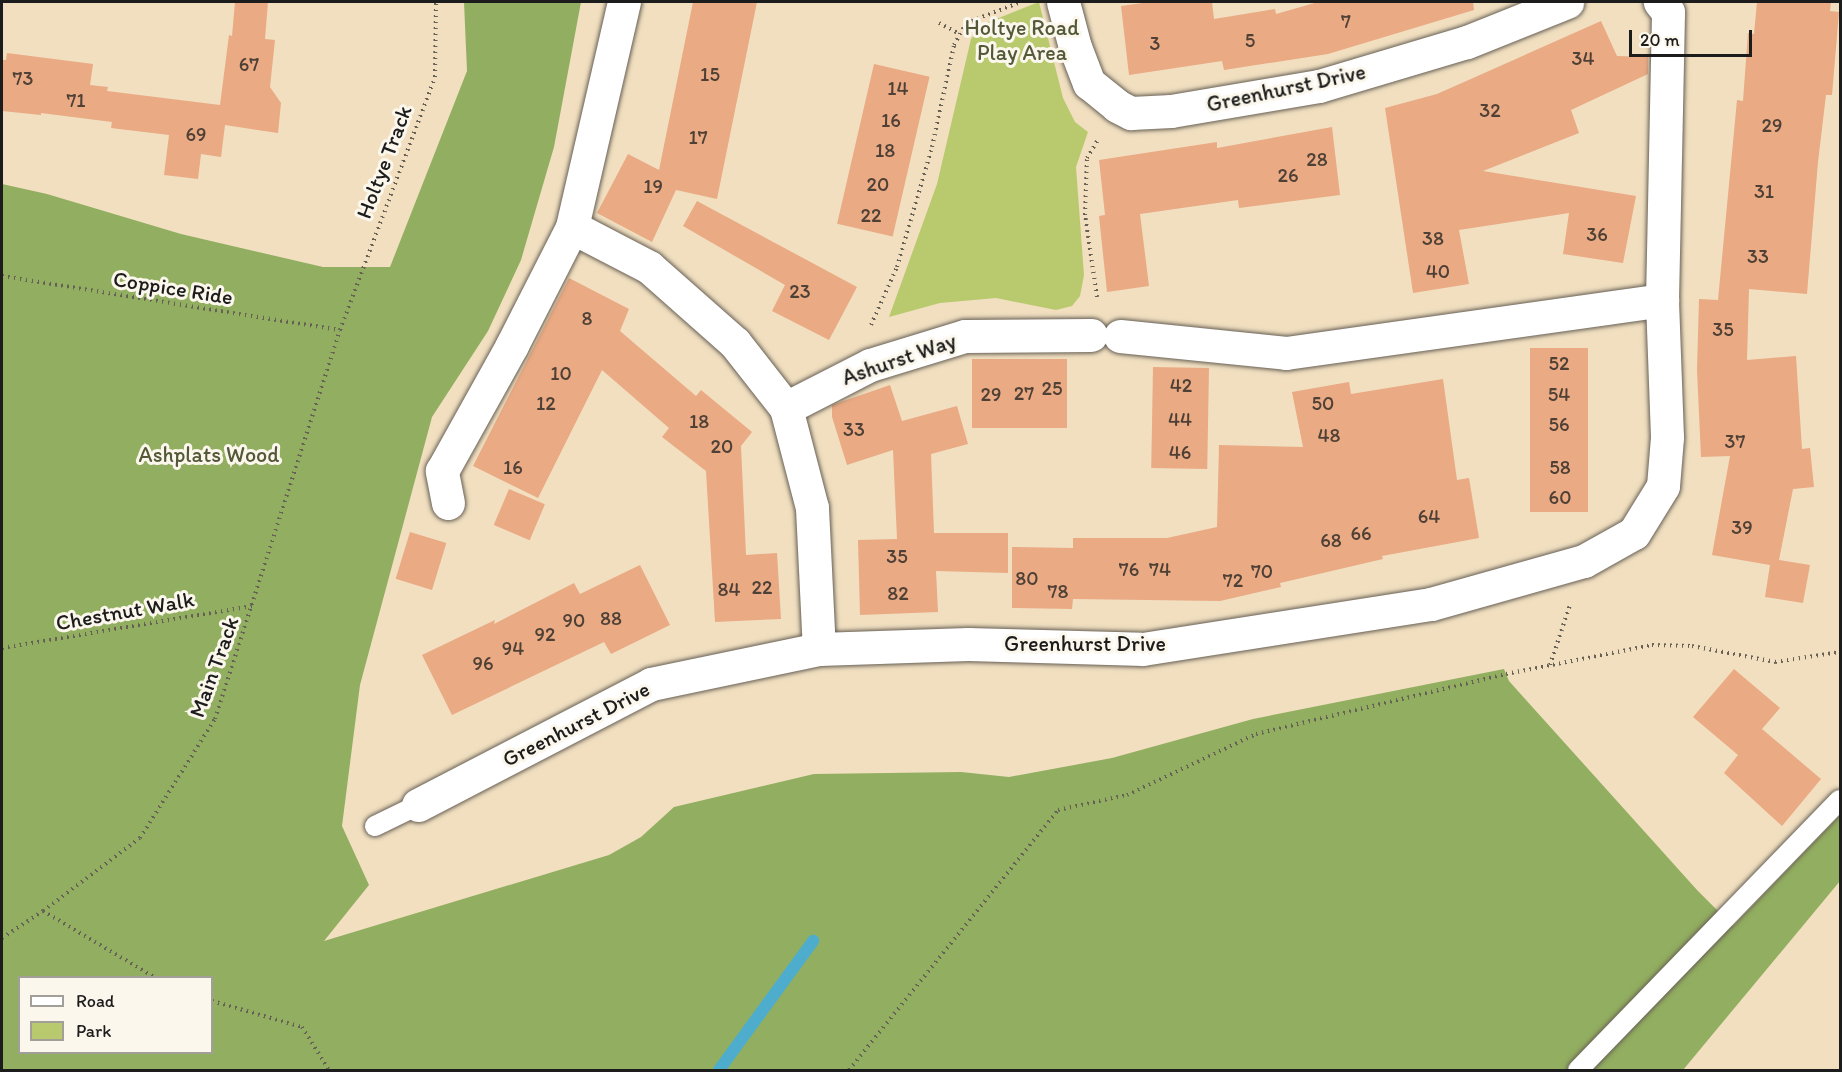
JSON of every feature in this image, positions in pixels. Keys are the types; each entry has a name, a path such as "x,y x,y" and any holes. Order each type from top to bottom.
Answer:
{"street":[{"path":"448,503 442,471 512,345 572,227 624,2"},
{"name":"Greenhurst Drive","path":"1063,2 1075,47 1089,82 1117,106 1131,113 1171,111 1319,86 1467,42 1567,2"},
{"name":"Greenhurst Drive","path":"418,805 651,684 819,649 968,645 1143,649 1431,604 1584,561 1634,533 1663,486 1667,437 1662,300 1668,12 1660,2"},
{"path":"572,227 649,267 735,344 786,408 812,508 819,649"},
{"name":"Ashurst Way","path":"786,408 870,365 965,336 1105,335 1286,353 1662,300"}],"lane":[{"path":"1578,1071 1840,800"},
{"path":"375,826 418,805"}],"path":[{"name":"Holtye Track","path":"340,330 435,76 436,2"},
{"path":"866,334 897,267 932,147 954,45 966,23 1021,2"},
{"path":"939,23 960,34"},
{"path":"1096,295 1085,215 1087,158 1117,106"},
{"name":"Coppice Ride","path":"2,276 340,330"},
{"name":"Main Track","path":"2,938 43,911 140,838 215,719 253,606 287,488 340,330"},
{"path":"1550,665 1584,561"},
{"name":"Chestnut Walk","path":"2,648 253,606"},
{"path":"849,1071 1058,810 1127,795 1256,734 1550,665 1652,645 1692,646 1775,662 1840,652"},
{"path":"43,911 153,976"},
{"path":"213,1001 302,1027 328,1071"}],"green space":[{"name":"Ashplats Wood","path":"464,2 581,2 554,147 521,260 488,331 432,417 360,685 342,826 369,885 324,941 609,855 641,837 674,807 814,774 961,772 1009,777 1112,758 1253,719 1504,669 1509,681 1697,890 1733,926 1840,815 1840,881 1683,1070 2,1070 2,184 47,194 181,234 323,267 390,267 467,71"},
{"name":"Holtye Road Play Area","path":"1039,2 1063,98 1075,122 1088,132 1076,167 1084,275 1080,296 1072,306 1056,310 996,298 940,303 889,317 937,184 971,39 981,25"}],"building":[{"path":"235,2 268,2 265,39 275,40 270,87 281,103 278,133 225,125 221,157 201,154 198,179 164,175 169,135 111,128 112,122 41,113 41,115 2,111 2,60 6,60 7,53 93,64 90,85 108,87 107,91 220,105 229,35 232,36"},
{"path":"693,2 757,2 717,199 676,190 652,242 597,213 628,154 659,170"},
{"path":"1150,2 1212,2 1214,19 1275,9 1276,14 1318,2 1473,2 1474,10 1328,54 1224,70 1222,61 1129,75 1121,6"},
{"path":"1757,2 1831,2 1830,11 1839,12 1832,95 1826,95 1818,162 1807,294 1749,289 1747,360 1796,356 1802,449 1810,448 1814,487 1793,489 1779,560 1810,565 1803,603 1765,597 1770,565 1712,555 1730,456 1701,457 1697,370 1699,299 1718,300 1737,100 1743,101 1748,33 1754,34"},
{"path":"1601,21 1617,56 1648,57 1648,74 1571,110 1579,133 1483,171 1636,196 1623,263 1563,254 1569,213 1459,230 1469,284 1413,293 1385,108 1437,94"},
{"path":"874,64 930,77 893,237 837,224"},
{"path":"1332,127 1340,195 1239,208 1238,200 1140,214 1149,286 1107,292 1099,216 1105,215 1099,160 1217,142 1217,148"},
{"path":"697,201 857,287 829,340 772,311 785,285 683,226"},
{"path":"569,278 629,309 620,331 696,396 701,390 752,432 741,446 746,555 777,553 781,619 715,622 706,471 662,437 669,428 602,370 538,498 473,466"},
{"path":"1530,348 1588,348 1588,512 1530,512"},
{"path":"972,359 1067,359 1067,428 972,428"},
{"path":"1153,367 1209,368 1207,469 1151,468"},
{"path":"1443,379 1457,480 1469,478 1479,538 1382,556 1383,559 1280,583 1281,587 1220,601 1073,599 1072,609 1012,608 1012,547 1073,548 1073,538 1167,538 1217,527 1219,445 1303,447 1292,392 1349,382 1351,394"},
{"path":"890,385 902,421 957,406 968,444 931,454 934,533 1008,533 1008,573 936,571 938,612 860,615 858,540 897,539 893,450 847,465 832,417 832,405"},
{"path":"509,489 545,504 530,540 494,525"},
{"path":"410,532 446,543 432,590 396,579"},
{"path":"640,565 670,625 611,654 604,642 452,715 422,655 495,620 494,624 574,583 580,594"},
{"path":"1734,669 1780,708 1762,729 1821,779 1782,826 1724,773 1738,755 1693,717"}],"waterway":[{"path":"719,1070 813,941"}]}
